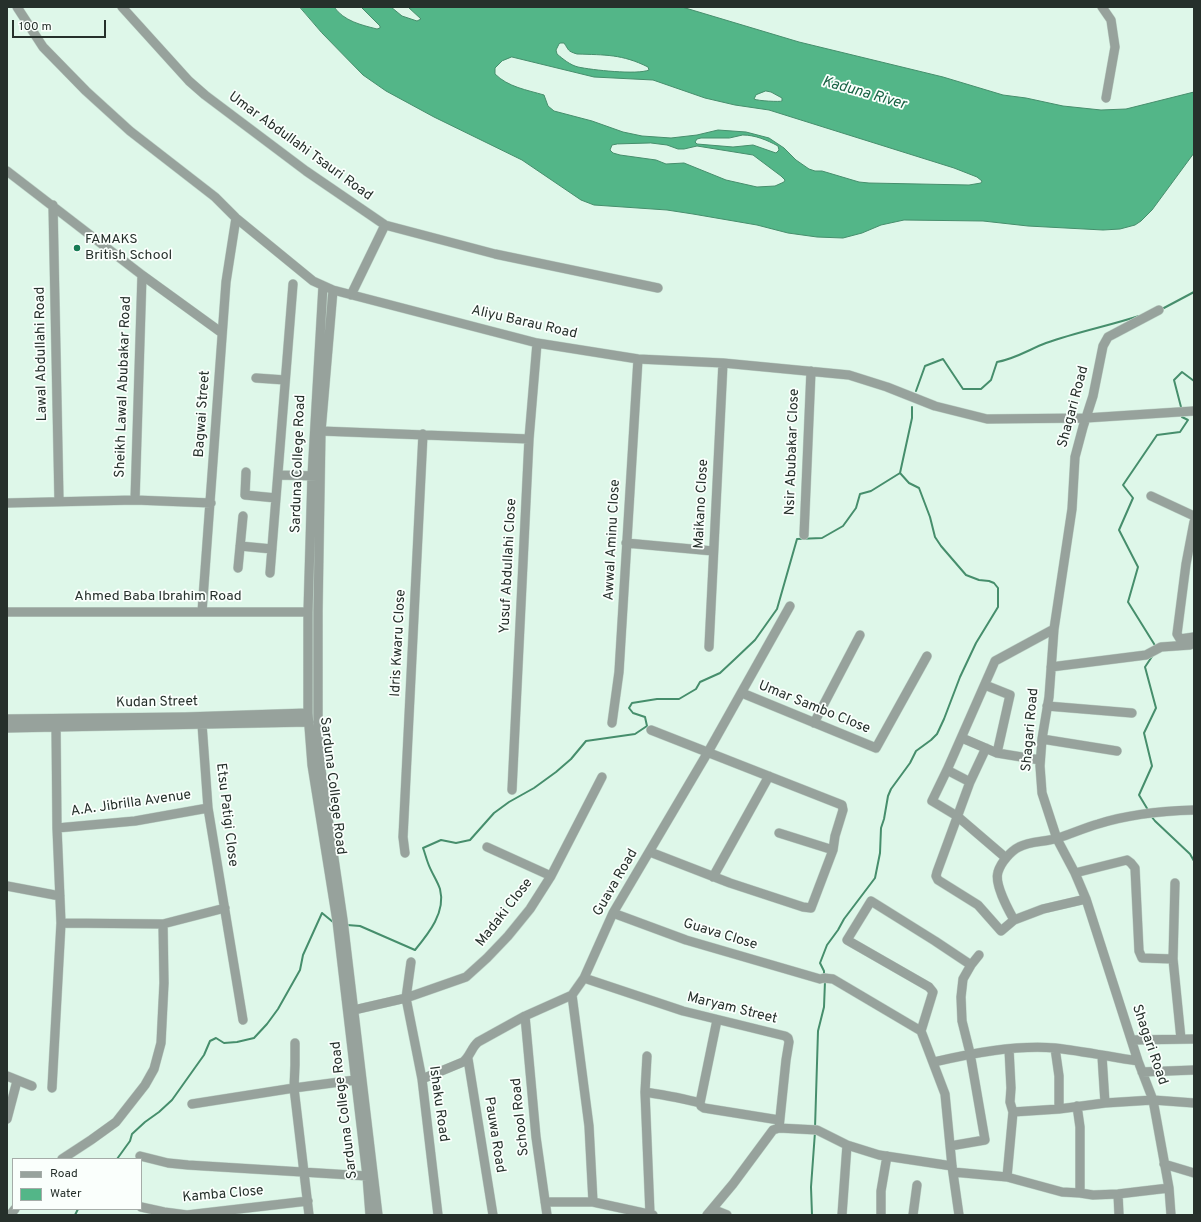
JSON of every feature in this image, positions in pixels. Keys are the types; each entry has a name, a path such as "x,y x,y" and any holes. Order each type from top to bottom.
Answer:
{"street":[{"name":"Aliyu Barau Road","path":"16,7 43,47 86,92 130,131 215,197 236,218 313,281 333,290 537,343 638,359 723,363 849,375 935,406 987,419 1086,418 1194,411"},
{"name":"Umar Abdullahi Tsauri Road","path":"122,7 176,67 205,95 306,170 385,225 495,254 658,288"},
{"path":"1103,7 1111,20 1115,47 1106,98"},
{"path":"7,171 142,275 222,333"},
{"name":"Lawal Abdullahi Road","path":"53,205 59,501"},
{"name":"Bagwai Street","path":"202,612 226,282 236,218"},
{"path":"351,295 385,225"},
{"name":"Sheikh Lawal Abubakar Road","path":"135,500 142,275"},
{"path":"270,572 293,284"},
{"name":"Sarduna College Road","path":"323,286 316,476 308,612 309,718 312,765 340,921"},
{"name":"Sarduna College Road","path":"333,290 316,476 318,727 320,763 340,921 355,1080 378,1215"},
{"name":"Shagari Road","path":"1159,310 1108,337 1103,346 1093,396 1075,456 1072,509 1054,628 1047,706 1040,760 1042,793 1057,839 1086,899 1138,1061 1153,1100 1169,1188 1171,1215"},
{"name":"Yusuf Abdullahi Close","path":"512,790 529,439 537,343"},
{"name":"Awwal Aminu Close","path":"612,723 619,672 638,359"},
{"name":"Maikano Close","path":"709,647 723,363"},
{"name":"Nsir Abubakar Close","path":"804,535 811,371"},
{"path":"256,378 285,380"},
{"path":"321,430 529,439"},
{"name":"Idris Kwaru Close","path":"405,853 404,836 423,434"},
{"path":"246,472 245,495 276,498"},
{"path":"278,475 316,476"},
{"path":"1151,496 1194,516"},
{"path":"7,503 135,500 211,503"},
{"path":"238,568 243,516"},
{"path":"1194,522 1186,564 1176,634 1180,639 1194,638"},
{"path":"626,543 714,551"},
{"path":"240,546 272,548"},
{"name":"Guava Road","path":"572,995 584,978 613,913 708,752 790,606"},
{"name":"Ahmed Baba Ibrahim Road","path":"7,612 308,612"},
{"path":"1006,858 957,816 932,802 985,685 994,660 1054,628"},
{"path":"814,723 860,635"},
{"path":"1051,667 1146,655 1157,650 1194,644"},
{"name":"Umar Sambo Close","path":"742,693 876,748 927,656"},
{"path":"985,685 1010,695 997,753"},
{"path":"1047,706 1132,713"},
{"name":"Kudan Street","path":"7,719 185,717 309,718"},
{"path":"7,728 202,724 309,718"},
{"name":"Etsu Patigi Close","path":"202,724 208,808 243,1020"},
{"path":"52,1088 61,923 57,828 56,727"},
{"path":"650,852 730,883 803,907 811,908 833,850 835,836 843,810 842,805 651,730"},
{"path":"962,736 962,738 997,753 1040,760"},
{"path":"1042,739 1117,751"},
{"path":"986,748 970,782 957,816 936,876 938,880 978,905 1001,931 1014,920 1043,909 1086,899"},
{"path":"947,770 970,782"},
{"path":"713,877 769,776"},
{"name":"Madaki Close","path":"354,1010 406,998 466,977 487,958 508,936 530,909 550,876 602,777"},
{"name":"A.A. Jibrilla Avenue","path":"57,828 135,821 208,808"},
{"path":"1014,920 1004,901 998,881 998,870 1006,858 1022,845 1057,839 1099,823 1144,813 1194,810"},
{"path":"779,833 833,850"},
{"path":"487,846 550,876"},
{"path":"1075,874 1127,860 1131,862 1135,868 1139,951 1142,958 1173,959"},
{"path":"1175,883 1173,959 1181,1039"},
{"path":"7,886 60,896"},
{"path":"958,1215 952,1169 946,1094 921,1031 933,990 847,940 871,901 971,965"},
{"path":"61,923 163,924 225,908"},
{"name":"Guava Close","path":"613,913 686,940 820,980 824,978 833,979 921,1031"},
{"path":"64,1158 116,1122 145,1085 154,1068 161,1043 164,983 163,924"},
{"name":"Sarduna College Road","path":"341,932 354,1010 371,1176 370,1215"},
{"path":"950,1146 985,1140 970,1053 962,1021 961,997 963,979 971,965 979,956"},
{"name":"Ishaku Road","path":"411,962 406,998 422,1079 438,1215"},
{"name":"Maryam Street","path":"584,978 683,1011 788,1038 789,1042 779,1124"},
{"path":"422,1079 463,1062 468,1058 473,1046 478,1042 525,1016 572,995 590,1126 594,1202"},
{"name":"School Road","path":"525,1016 536,1137 547,1215"},
{"path":"700,1103 717,1020"},
{"path":"1132,1040 1194,1039"},
{"path":"295,1043 294,1088 309,1215"},
{"path":"934,1062 970,1053 1055,1048 1138,1061"},
{"path":"1055,1048 1059,1076 1059,1109"},
{"path":"1007,1177 1014,1112 1010,1102 1011,1088 1009,1050"},
{"path":"545,1202 594,1202 652,1214 645,1092 647,1056"},
{"path":"1102,1056 1105,1102"},
{"name":"Pauwa Road","path":"468,1058 493,1215"},
{"path":"1142,1072 1194,1070"},
{"path":"7,1076 32,1086"},
{"path":"192,1104 355,1080"},
{"path":"7,1119 17,1081"},
{"path":"645,1092 700,1103 704,1108 779,1124 814,1129 847,1145 879,1155 952,1169 1007,1177 1062,1192 1093,1195 1118,1194 1169,1188"},
{"path":"1014,1112 1059,1109 1105,1102 1153,1100 1194,1103"},
{"path":"1077,1106 1080,1127 1080,1193"},
{"path":"727,1215 710,1212 779,1124"},
{"path":"842,1215 847,1145"},
{"path":"140,1156 168,1163 188,1165 371,1176"},
{"path":"881,1215 882,1191 887,1156"},
{"path":"1164,1164 1194,1173"},
{"path":"913,1215 917,1185"},
{"path":"1118,1194 1119,1215"},
{"name":"Kamba Close","path":"142,1207 164,1212 187,1214 308,1201"}],"water":[{"name":"Kaduna River","path":"300,7 334,7 348,19 377,29 380,28 380,26 361,7 391,7 402,16 417,21 421,19 408,7 682,7 799,42 943,77 1003,95 1063,106 1101,110 1126,109 1194,92 1194,153 1152,210 1135,225 1120,229 1103,230 1028,226 983,221 904,220 881,225 862,233 843,238 817,237 788,233 757,225 693,214 667,210 594,205 581,200 522,160 434,117 386,91 363,75 322,33","holes":["564,43 570,51 577,54 621,57 648,67 649,70 625,72 603,71 578,67 564,60 557,54 556,50 559,44","512,57 594,77 653,80 705,98 735,105 769,110 954,168 977,177 982,181 981,183 969,185 859,182 822,171 809,169 796,160 784,148 769,138 746,132 718,130 697,135 671,138 642,136 623,132 592,121 554,111 548,106 544,95 512,85 495,74 495,68 502,61","766,91 771,92 782,98 782,101 756,100 754,99 756,95","743,135 752,136 761,138 778,146 779,150 776,153 753,145 733,147 697,144 695,142 697,139 729,138","651,143 667,145 678,149 697,146 753,155 785,180 784,182 775,186 757,187 726,180 684,163 666,164 656,160 613,153 610,150 612,145"]}],"waterway":[{"path":"1162,309 1194,292"},
{"path":"916,391 925,366 943,359 963,389 981,389 991,380 997,362 1010,359 1040,345 1058,339 1139,316"},
{"path":"1181,407 1174,380 1182,372 1194,381"},
{"path":"347,925 360,926 415,950 431,929 441,906 440,889 429,866 423,848 441,840 456,843 470,840 494,813 509,802 534,788 556,772 571,759 586,741 635,734 647,726 645,717 633,713 629,708 632,703 657,699 679,699 696,689 700,682 720,673 755,640 777,609 797,539 822,538 843,526 856,508 860,494 871,491 900,473 912,418 912,407"},
{"path":"1156,647 1128,602 1138,567 1119,530 1133,498 1123,485 1157,435 1180,432 1188,420 1182,417"},
{"path":"824,975 824,971 820,963 827,945 844,919 875,878 880,853 881,828 891,789 910,763 916,751 937,734 960,677 976,643 998,607 998,588 994,583 979,580 966,575 941,546 935,537 930,517 919,488 909,483 900,473"},
{"path":"1148,810 1139,795 1152,766 1144,733 1156,708 1145,667 1153,655"},
{"path":"1151,816 1190,854 1194,861"},
{"path":"118,1158 130,1141 132,1134 172,1100 204,1055 210,1041 216,1038 224,1043 254,1038 267,1024 278,1009 300,970 303,955 322,913 333,922"},
{"path":"815,1128 818,1031 824,1007 825,981"},
{"path":"812,1215 811,1187 815,1132"},
{"path":"75,1215 78,1210"}],"place":[{"name":"FAMAKS British School","path":"77,248"}]}
